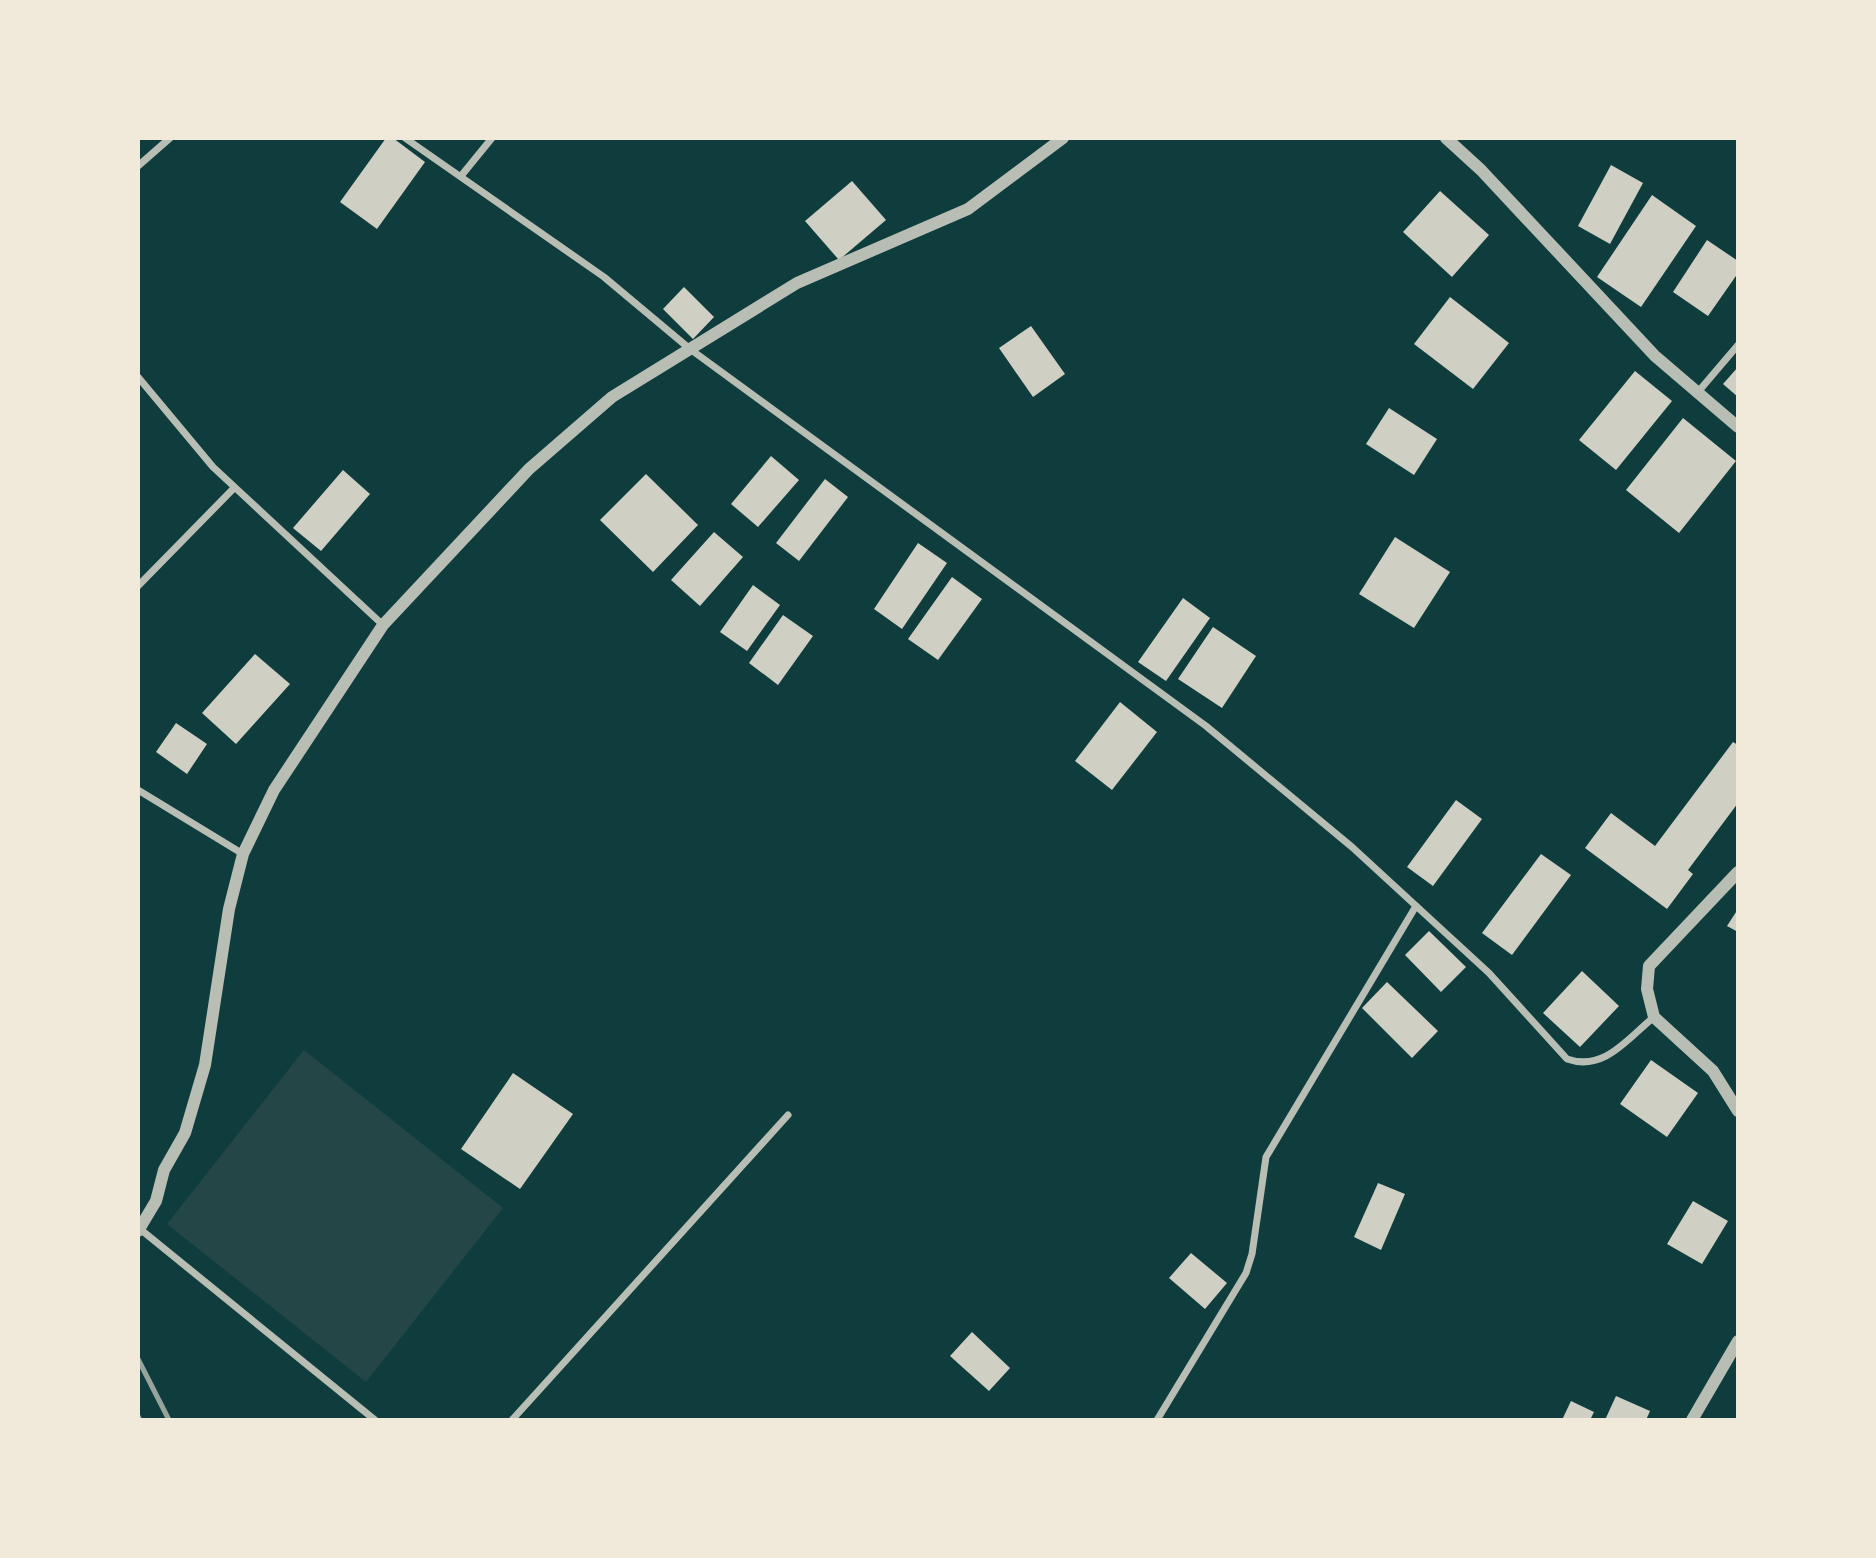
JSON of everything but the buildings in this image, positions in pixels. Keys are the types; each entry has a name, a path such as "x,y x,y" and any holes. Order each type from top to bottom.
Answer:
{"street":[{"path":"138,166 170,138"},
{"path":"405,138 604,278 690,349 1206,726 1352,846 1489,974 1567,1059 1581,1064 1599,1062 1654,1017"},
{"path":"461,176 492,138"},
{"path":"375,1420 139,1230 156,1201 164,1170 185,1133 205,1065 229,909 243,854 274,790 383,625 529,469 612,397 797,283 968,209 1062,138"},
{"path":"1446,138 1481,170 1655,356 1738,427"},
{"path":"1698,392 1738,345"},
{"path":"138,377 213,467 383,625"},
{"path":"138,586 234,488"},
{"path":"138,790 243,854"},
{"path":"1738,872 1649,966 1647,989 1654,1017 1713,1071 1738,1111"},
{"path":"1157,1420 1246,1273 1252,1254 1261,1175 1278,1132 1416,906"},
{"path":"512,1420 788,1115"},
{"path":"1692,1420 1738,1341"}],"shaded area":[{"path":"304,1050 503,1208 366,1382 167,1224"}],"railway":[{"path":"138,1359 169,1420"},
{"path":"138,1416 140,1420"}]}
